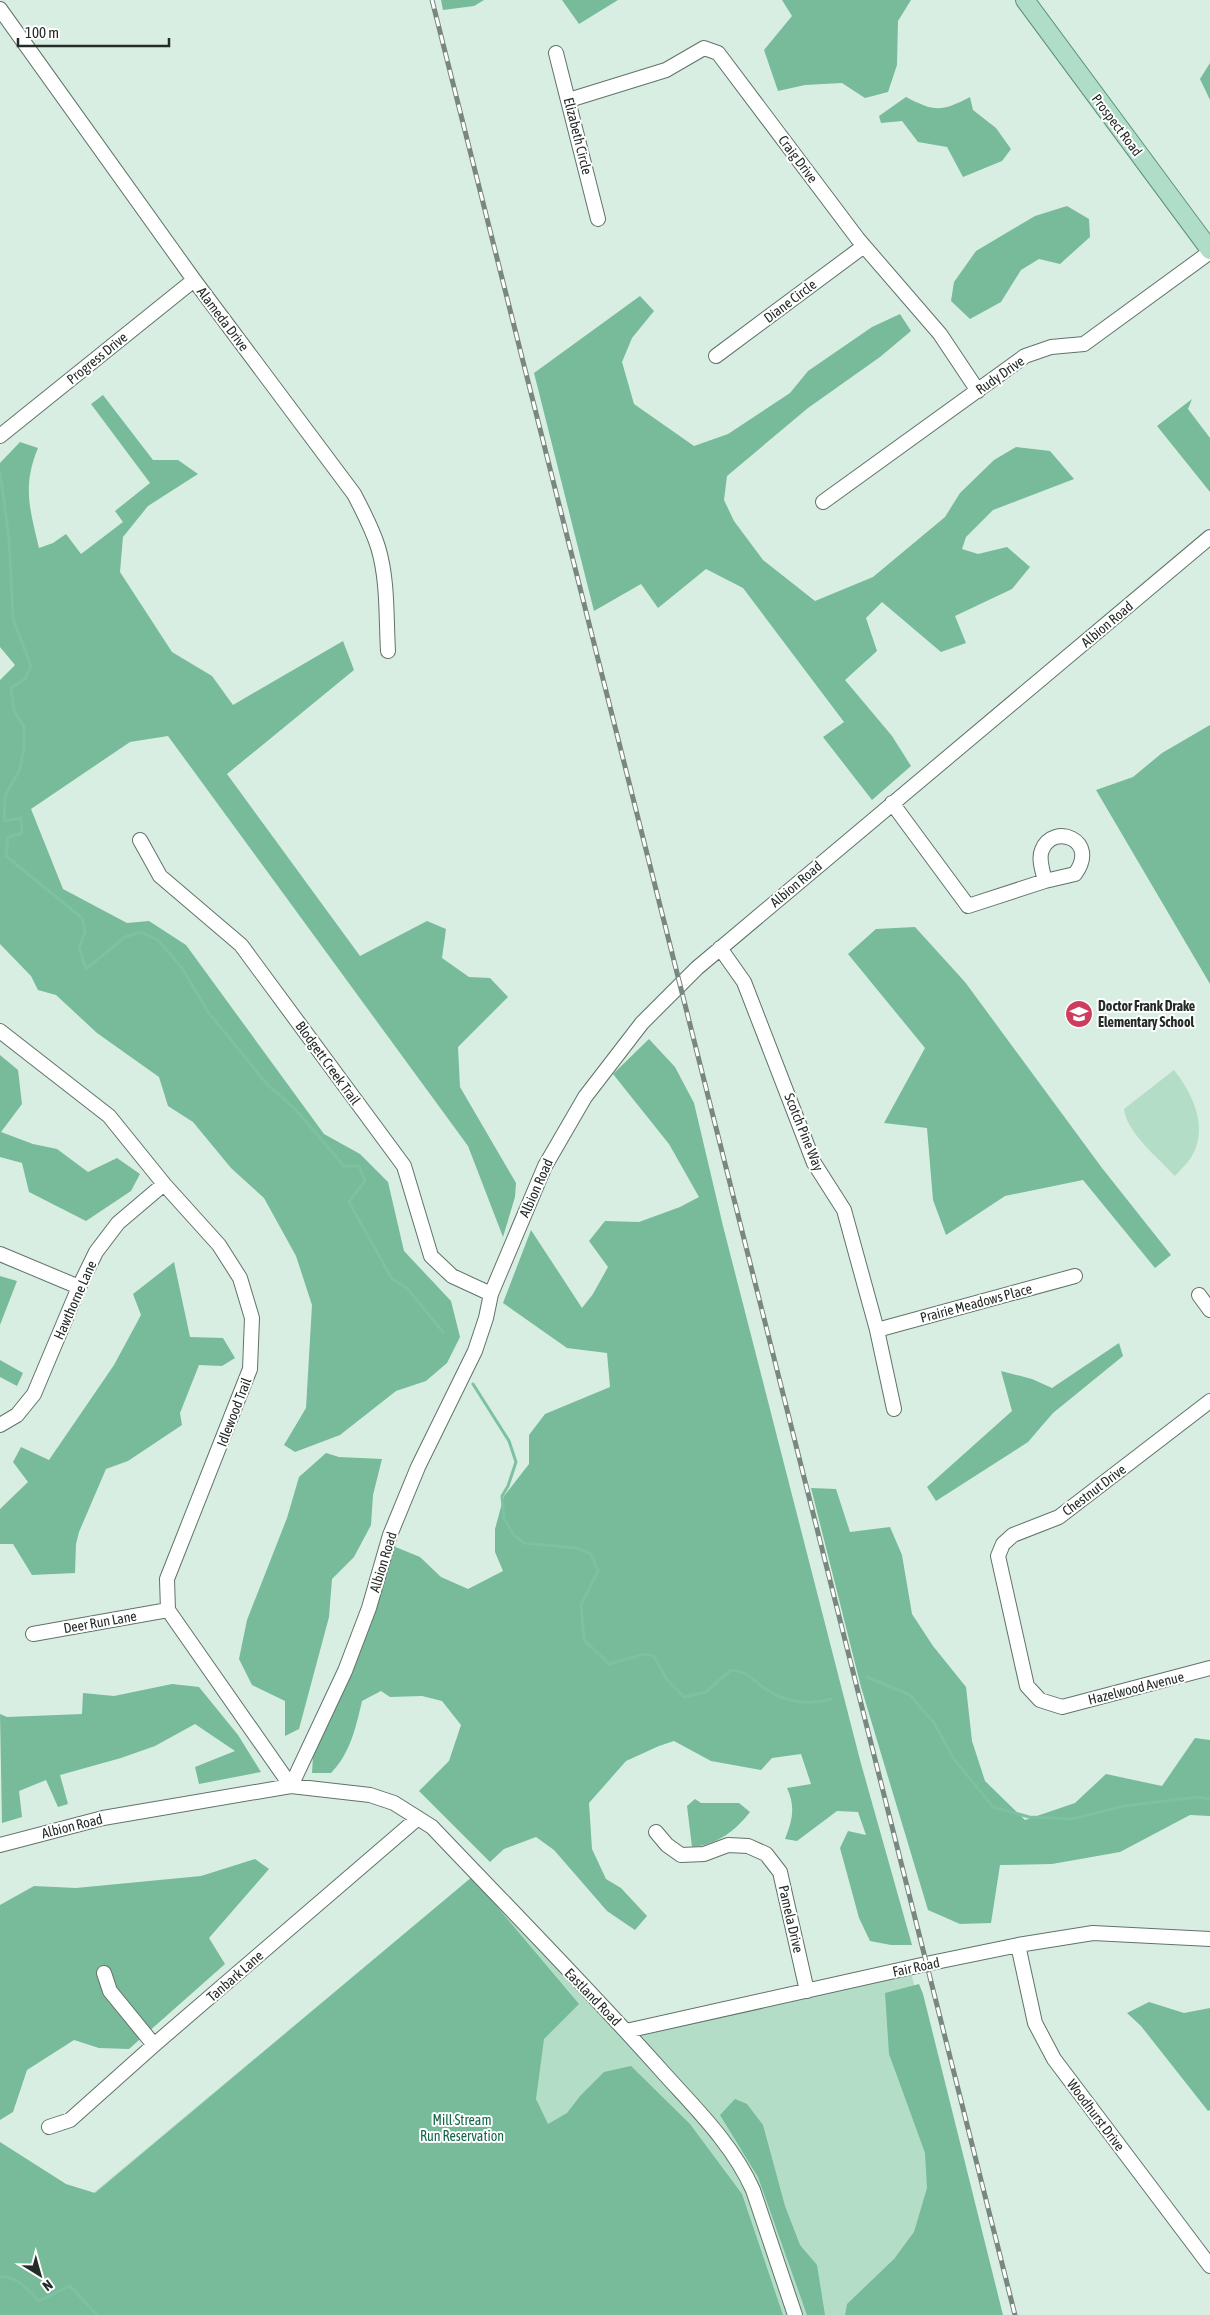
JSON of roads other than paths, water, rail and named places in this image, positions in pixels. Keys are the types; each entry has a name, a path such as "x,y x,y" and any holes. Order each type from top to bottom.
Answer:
{"main road":[{"name":"Prospect Road","path":"1024,0 1210,251"}],"street":[{"name":"Alameda Drive","path":"0,10 194,280 354,494 369,523 378,547 384,578 388,651"},
{"name":"Craig Drive","path":"569,100 666,70 704,48 718,53 864,246 940,334 978,391"},
{"name":"Elizabeth Circle","path":"556,54 598,219"},
{"name":"Diane Circle","path":"716,356 864,246"},
{"name":"Rudy Drive","path":"823,502 1025,356 1052,347 1084,344 1210,251"},
{"name":"Progress Drive","path":"0,436 194,280"},
{"name":"Albion Road","path":"0,1846 103,1818 291,1786 345,1671 369,1608 390,1535 418,1467 475,1351 486,1318 491,1294 545,1166 586,1097 642,1023 679,985 720,948 1210,537"},
{"path":"892,803 968,906 1044,881"},
{"name":"Blodgett Creek Trail","path":"140,840 160,876 241,944 404,1166 431,1256 452,1276 491,1294"},
{"name":"Scotch Pine Way","path":"720,948 744,982 814,1163 844,1210 877,1330 894,1409"},
{"name":"Idlewood Trail","path":"0,1031 109,1116 164,1184 219,1245 240,1278 252,1318 250,1369 167,1579 168,1610"},
{"name":"Hawthorne Lane","path":"0,1425 17,1415 34,1394 79,1287 96,1252 118,1223 164,1184"},
{"path":"0,1254 79,1287"},
{"name":"Prairie Meadows Place","path":"877,1330 1075,1276"},
{"path":"1199,1295 1210,1310"},
{"name":"Chestnut Drive","path":"1062,1707 1040,1700 1027,1686 998,1556 1004,1544 1013,1535 1059,1517 1210,1401"},
{"path":"168,1610 291,1786"},
{"name":"Deer Run Lane","path":"33,1634 168,1610"},
{"name":"Hazelwood Avenue","path":"1062,1707 1210,1668"},
{"name":"Eastland Road","path":"291,1786 370,1795 394,1803 432,1827 626,2031 720,2136 745,2173 795,2315"},
{"name":"Tanbark Lane","path":"48,2127 70,2120 154,2045 418,1818"},
{"name":"Pamela Drive","path":"656,1832 667,1845 681,1855 704,1854 728,1845 748,1846 766,1854 780,1872 807,1990"},
{"name":"Fair Road","path":"626,2031 1018,1945 1093,1933 1210,1939"},
{"name":"Woodhurst Drive","path":"1018,1945 1035,2023 1054,2059 1210,2266"},
{"path":"104,1973 110,1991 154,2045"}],"waterway":[{"path":"0,472 9,539 13,619 31,666 25,679 11,688 14,710 24,727 24,746 20,769 5,796 4,821 21,818 22,833 8,837 6,856 82,918 85,932 79,948 86,969 125,937 141,932 158,940 182,968 208,1012 267,1084 296,1110 344,1166 359,1166 365,1181 349,1202 392,1279 407,1288 443,1332"},
{"path":"473,1384 509,1441 516,1462 508,1486 502,1496 504,1519 514,1535 524,1543 576,1548 591,1554 598,1571 581,1605 584,1640 609,1664 645,1654 654,1656 667,1680 684,1697 706,1692 731,1670 746,1674 764,1688 780,1697 805,1702 831,1699"},
{"path":"867,1677 910,1695 934,1723 954,1759 993,1807 1029,1817 1071,1819 1125,1806 1198,1797 1210,1799"},
{"path":"0,2277 11,2278 17,2281 39,2301 70,2286 97,2315"}],"railway":[{"path":"432,0 1015,2315"}],"place":[{"name":"Doctor Frank Drake Elementary School","path":"1079,1014"}],"park label":[{"name":"Mill Stream Run Reservation","path":"462,2128"}]}
